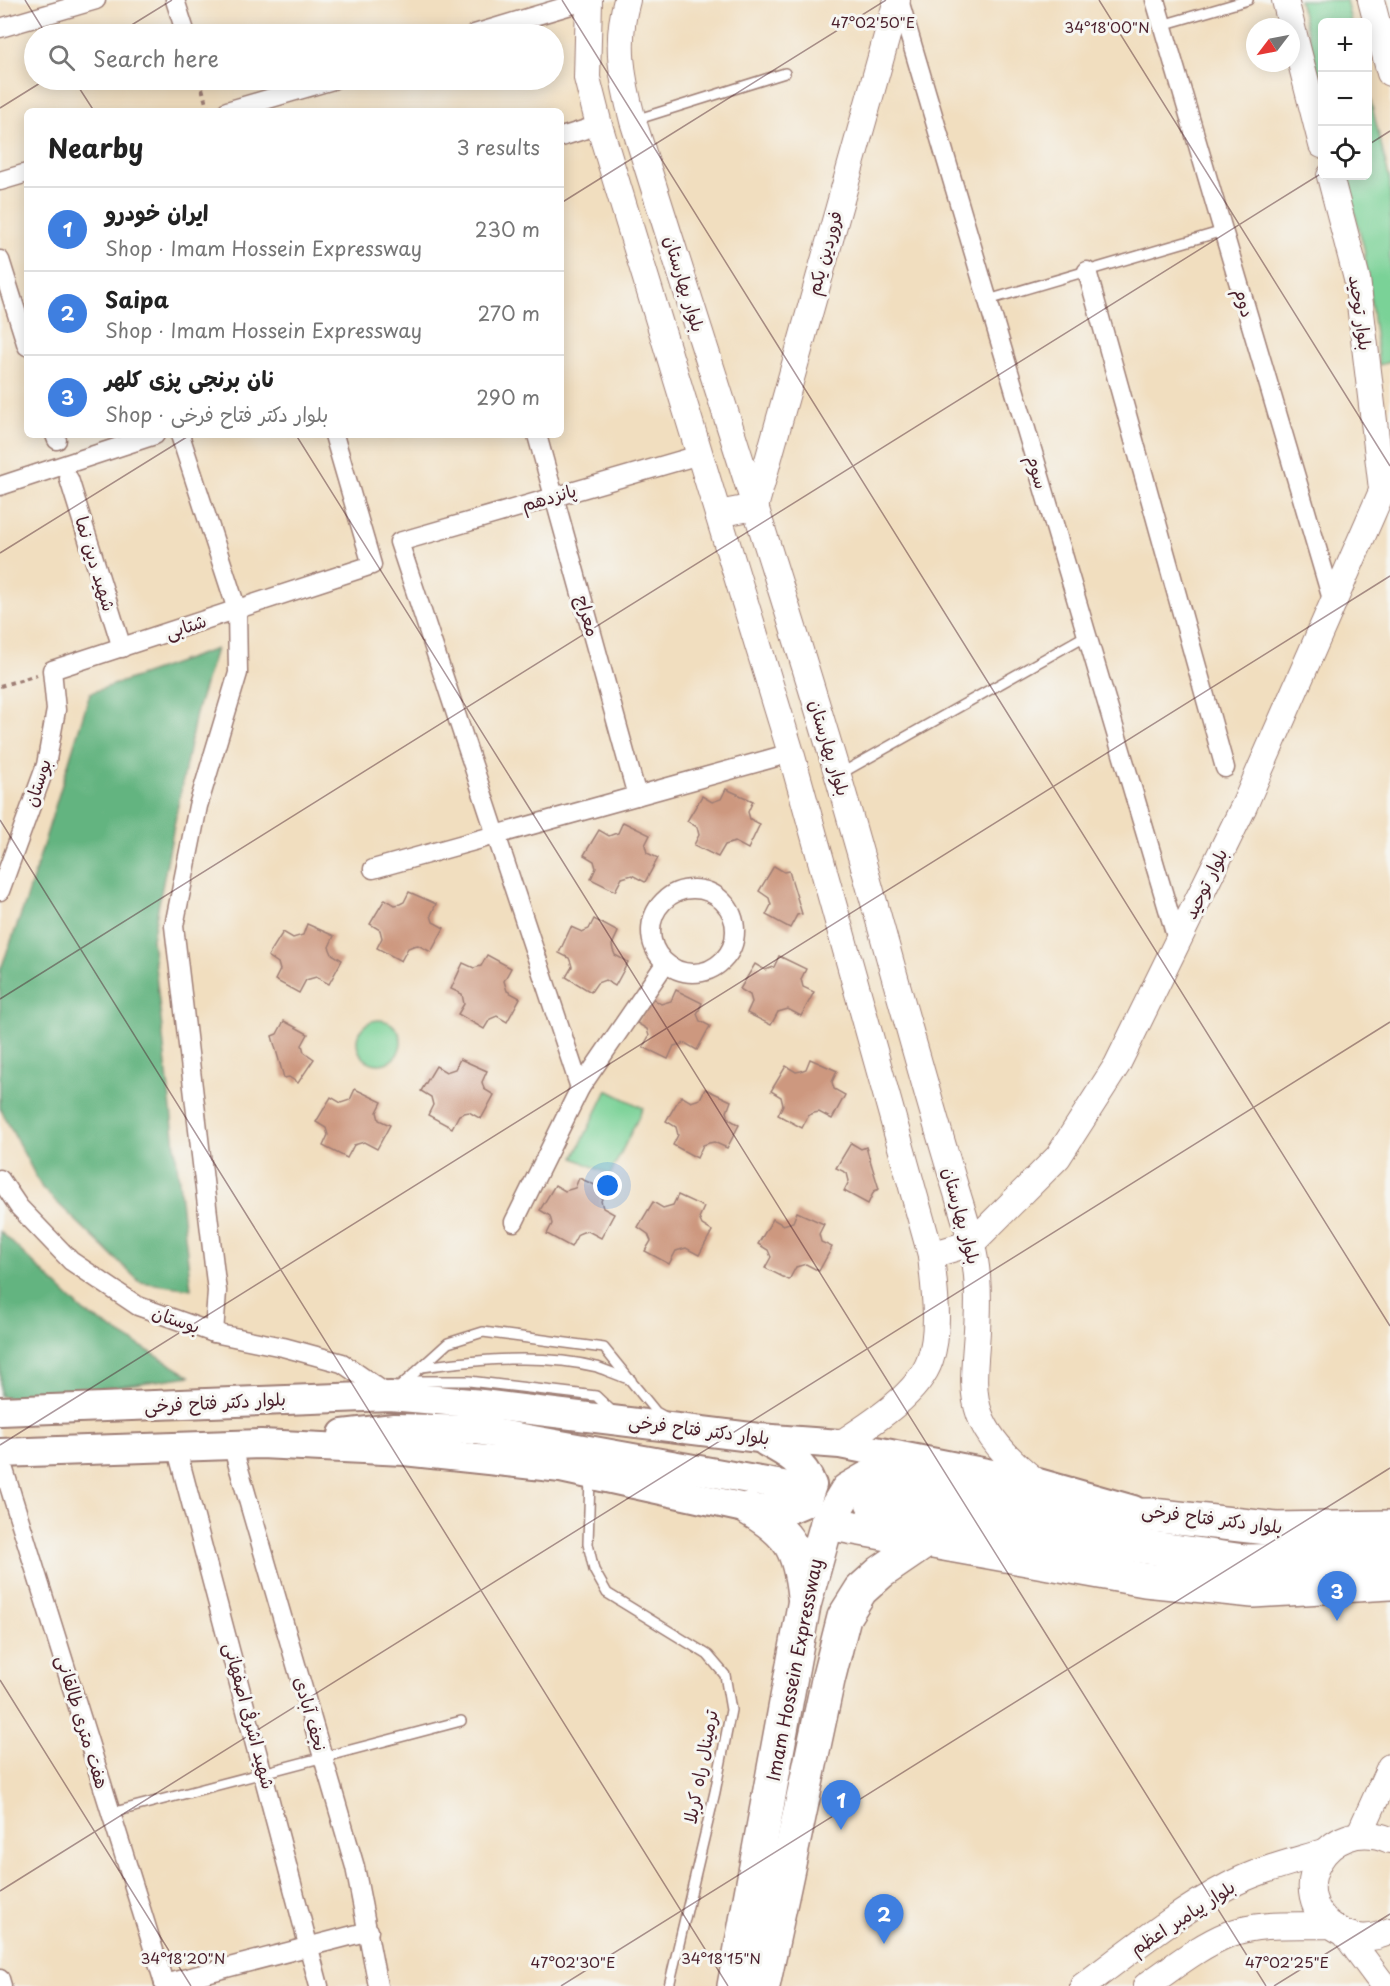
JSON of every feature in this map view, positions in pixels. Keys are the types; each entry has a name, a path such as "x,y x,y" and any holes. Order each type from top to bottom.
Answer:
{"highway":[{"name":"Imam Hossein Expressway","path":"734,1986 804,1605 827,1522 847,1490 866,1479 877,1477 1090,1516 1152,1515"},
{"path":"872,1502 1055,1534 1244,1561 1356,1559 1390,1556"},
{"path":"749,1509 772,1522 790,1541 800,1564 804,1605"},
{"name":"بلوار دکتر فتاح فرخی","path":"1152,1515 1276,1529 1390,1527"},
{"path":"827,1522 925,1542 964,1546 1145,1580 1253,1591 1390,1583"},
{"name":"Imam Hossein Expressway","path":"763,1986 808,1770 844,1617 861,1590 881,1572 925,1542"},
{"path":"776,1763 808,1770"}],"main road":[{"name":"بلوار بهارستان","path":"589,0 586,78 791,753 931,1254 934,1310 929,1361 919,1379 882,1416 840,1444"},
{"name":"بلوار بهارستان","path":"627,0 623,12 620,72 633,121 837,775 942,1146 972,1243 978,1278 973,1389 978,1414 988,1435 1013,1463 1038,1483"},
{"name":"فروردین یکم","path":"754,507 898,0"},
{"path":"1285,0 1318,126"},
{"path":"1371,0 1390,73"},
{"name":"بلوار توحید","path":"972,1243 1058,1157 1117,1065 1244,806 1388,481 1357,279 1331,180"},
{"path":"717,514 754,507"},
{"path":"931,1254 972,1243"},
{"name":"بلوار دکتر فتاح فرخی","path":"0,1411 398,1388 685,1429 759,1438 840,1444 1038,1483 1152,1515"},
{"path":"261,1444 394,1428 477,1430 788,1486"},
{"path":"0,1455 261,1444 404,1450 561,1468 749,1509 787,1510 806,1502 812,1485 806,1470 792,1456 759,1438"},
{"path":"1390,1767 1360,1833 1377,1834 1390,1840"},
{"name":"بلوار پیامبر اعظم","path":"1083,1986 1144,1940 1227,1886 1263,1871 1324,1852 1343,1837 1360,1833"},
{"path":"1324,1852 1318,1861 1312,1889 1318,1909 1384,1986"},
{"name":"بلوار پیامبر اعظم","path":"1146,1986 1192,1953 1229,1934 1266,1926 1338,1930 1363,1938 1380,1936 1390,1931"}],"street":[{"path":"0,28 96,0"},
{"path":"175,0 183,24"},
{"path":"508,24 589,0"},
{"name":"سوم","path":"898,0 1178,943"},
{"name":"دوم","path":"1155,0 1334,606"},
{"path":"241,108 300,90"},
{"path":"564,136 599,125"},
{"path":"0,181 24,174"},
{"path":"0,260 24,336"},
{"path":"1087,271 1225,768"},
{"path":"0,486 146,438"},
{"path":"181,438 237,610 238,673 198,806 174,926 217,1291 214,1333"},
{"name":"شتابی","path":"52,670 372,565 335,438"},
{"name":"معراج","path":"538,438 637,796"},
{"name":"پانزدهم","path":"496,835 399,542 699,455"},
{"name":"شهید دین نما","path":"69,479 122,648"},
{"name":"بوستان","path":"0,891 46,765 56,710 52,670"},
{"path":"373,869 791,753"},
{"path":"496,835 580,1088"},
{"path":"697,889 716,895 730,910 735,930 733,944 727,957 705,972 691,974 665,964 656,953 651,939 650,925 663,899 675,891 697,889"},
{"path":"514,1222 580,1088 665,964"},
{"name":"بوستان","path":"0,1179 19,1207 71,1261 138,1306 214,1333 283,1347 342,1363 398,1388"},
{"name":"نجف آبادی","path":"232,1445 355,1867 378,1986"},
{"name":"شهید اشرفی اصفهانی","path":"176,1446 319,1986"},
{"name":"هفت متری طالقانی","path":"0,1455 165,1985"},
{"path":"165,1985 369,1931"},
{"path":"0,1979 2,1986"}],"lane":[{"path":"1162,25 1248,0"},
{"path":"633,121 785,73"},
{"path":"988,300 1223,231"},
{"path":"837,775 1085,636"},
{"path":"398,1388 448,1343 483,1332 604,1348 634,1381 656,1412 685,1429"},
{"path":"422,1367 484,1359 552,1362 596,1367 634,1381"},
{"name":"ترمینال راه کربلا","path":"591,1474 588,1544 594,1570 607,1593 708,1655 725,1675 731,1710 669,1986"},
{"path":"111,1813 460,1721"}],"path":[{"path":"203,90 207,108"},
{"path":"0,686 52,670"}],"green space":[{"path":"1299,0 1346,0 1350,18 1318,18 1318,73"},
{"path":"1372,107 1390,182 1390,362 1379,365 1364,248 1346,180 1372,180"},
{"path":"216,649 196,713 152,939 191,1289 140,1282 42,1188 0,1108 0,971 26,901 90,693"},
{"path":"379,1020 394,1027 401,1042 394,1057 379,1064 364,1057 357,1042 364,1027"},
{"path":"607,1090 643,1108 610,1175 574,1158"},
{"path":"0,1231 84,1312 190,1376 21,1400 0,1396"}],"building":[{"path":"726,789 753,801 748,812 750,819 760,824 748,849 735,842 725,845 718,857 694,845 699,835 697,827 687,821 702,796 712,802 721,799"},
{"path":"623,822 650,835 645,845 647,853 658,858 645,882 632,875 622,878 615,891 591,879 596,868 594,861 584,855 599,830 609,836 618,833"},
{"path":"774,866 784,872 789,871 802,914 797,915 790,928 766,915 771,905 769,898 759,891"},
{"path":"409,892 436,904 431,915 433,922 444,928 431,952 418,945 413,946 408,948 401,961 377,948 382,938 380,930 370,924 385,899 395,905 400,904 404,902"},
{"path":"594,919 618,932 612,945 613,950 615,955 628,962 615,986 605,980 597,983 591,992 566,977 572,967 571,963 569,958 559,953 571,927 582,932 589,929"},
{"path":"307,924 334,936 329,947 332,954 342,960 329,984 316,977 306,980 299,993 275,980 280,970 278,963 268,956 283,932 293,938 303,935"},
{"path":"487,955 511,968 504,981 507,991 520,998 507,1022 497,1016 490,1019 484,1029 458,1014 464,1004 462,994 451,989 463,963 474,968 481,966"},
{"path":"779,956 806,969 801,979 803,987 814,992 801,1016 788,1009 778,1012 771,1025 747,1013 752,1002 750,995 740,989 755,964 765,970 774,967"},
{"path":"676,990 702,1003 697,1014 700,1021 710,1026 697,1050 685,1043 674,1046 668,1059 643,1047 649,1036 647,1029 637,1023 652,998 661,1004 671,1001"},
{"path":"284,1021 308,1034 302,1045 304,1052 314,1059 298,1083 289,1077 284,1078 272,1036 277,1034"},
{"path":"460,1059 487,1071 482,1082 484,1089 494,1095 481,1119 469,1112 464,1113 459,1115 452,1128 428,1115 433,1105 431,1097 421,1091 436,1066 446,1072 455,1069"},
{"path":"810,1059 837,1071 832,1082 834,1089 845,1095 832,1119 819,1112 814,1113 809,1115 802,1128 778,1115 783,1105 781,1097 771,1091 786,1066 796,1072 801,1071 806,1069"},
{"path":"355,1089 382,1102 377,1112 379,1120 390,1125 377,1149 364,1142 354,1145 347,1158 323,1146 328,1135 326,1128 316,1122 331,1097 341,1103 350,1100"},
{"path":"705,1089 731,1101 727,1112 729,1119 739,1125 727,1148 714,1142 703,1145 697,1158 673,1145 678,1135 676,1127 666,1121 681,1096 691,1102 700,1099"},
{"path":"851,1143 861,1149 866,1147 879,1189 874,1191 868,1204 844,1191 849,1181 847,1173 836,1168"},
{"path":"579,1178 606,1190 601,1201 603,1208 614,1214 601,1238 588,1231 583,1232 578,1234 571,1247 547,1234 552,1224 550,1216 540,1210 555,1185 565,1191 575,1188"},
{"path":"678,1195 704,1207 699,1218 702,1225 712,1231 699,1255 686,1248 676,1251 669,1264 645,1251 651,1241 648,1234 638,1227 653,1202 663,1208 673,1205"},
{"path":"797,1212 824,1224 819,1234 821,1242 832,1247 819,1271 806,1264 796,1267 789,1280 765,1268 771,1257 768,1250 758,1244 773,1219 783,1225 793,1222"}],"place":[{"name":"نان برنجی پزی کلهر","path":"1337,1621"},
{"name":"ایران خودرو","path":"841,1830"},
{"name":"Saipa","path":"884,1944"}]}
